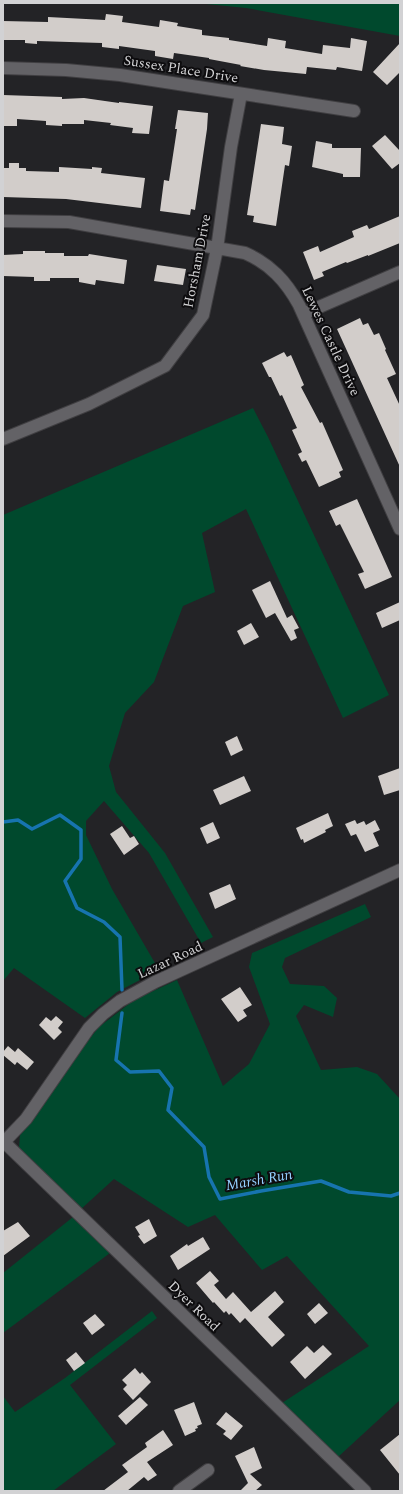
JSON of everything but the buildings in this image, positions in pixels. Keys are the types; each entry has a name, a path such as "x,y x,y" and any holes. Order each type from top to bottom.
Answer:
{"street":[{"name":"Sussex Place Drive","path":"3,68 66,70 120,75 354,111"},
{"name":"Horsham Drive","path":"3,439 89,404 165,366 203,315 217,248 231,147 241,94"},
{"name":"Lewes Castle Drive","path":"3,222 69,222 245,253 270,267 292,291 304,314 400,529"},
{"path":"304,314 400,272"},
{"name":"Lazar Road","path":"3,1142 26,1119 89,1028 120,1001 155,982 400,870"},
{"name":"Dyer Road","path":"3,1142 365,1491"},
{"path":"179,1491 208,1470"}],"green space":[{"path":"196,3 400,3 400,36 246,8"},
{"path":"253,408 389,695 343,718 246,509 202,533 215,592 183,606 154,682 125,713 109,766 116,792 165,853 213,937 201,943 149,853 104,801 86,821 86,835 112,889 159,970 117,992 85,1018 14,968 3,981 3,515"},
{"path":"365,904 371,917 285,958 282,967 290,984 324,986 337,998 333,1017 304,1005 296,1016 321,1070 357,1067 377,1074 400,1099 400,1400 338,1457 282,1403 369,1346 287,1256 262,1270 215,1215 188,1227 114,1179 80,1210 19,1148 20,1135 74,1058 99,1027 134,1000 177,980 223,1086 249,1064 270,1024 249,967 252,953"},
{"path":"73,1217 110,1253 3,1333 3,1273"},
{"path":"152,1311 157,1318 70,1385 116,1444 53,1491 3,1491 3,1396 15,1412 65,1378"}],"waterway":[{"name":"Marsh Run","path":"3,822 18,820 32,829 60,815 81,830 81,859 65,881 77,908 104,922 120,937 122,990"},
{"name":"Marsh Run","path":"122,1013 116,1060 130,1072 159,1071 172,1088 168,1110 204,1147 209,1177 220,1199 321,1181 349,1192 391,1196 400,1193"}]}
